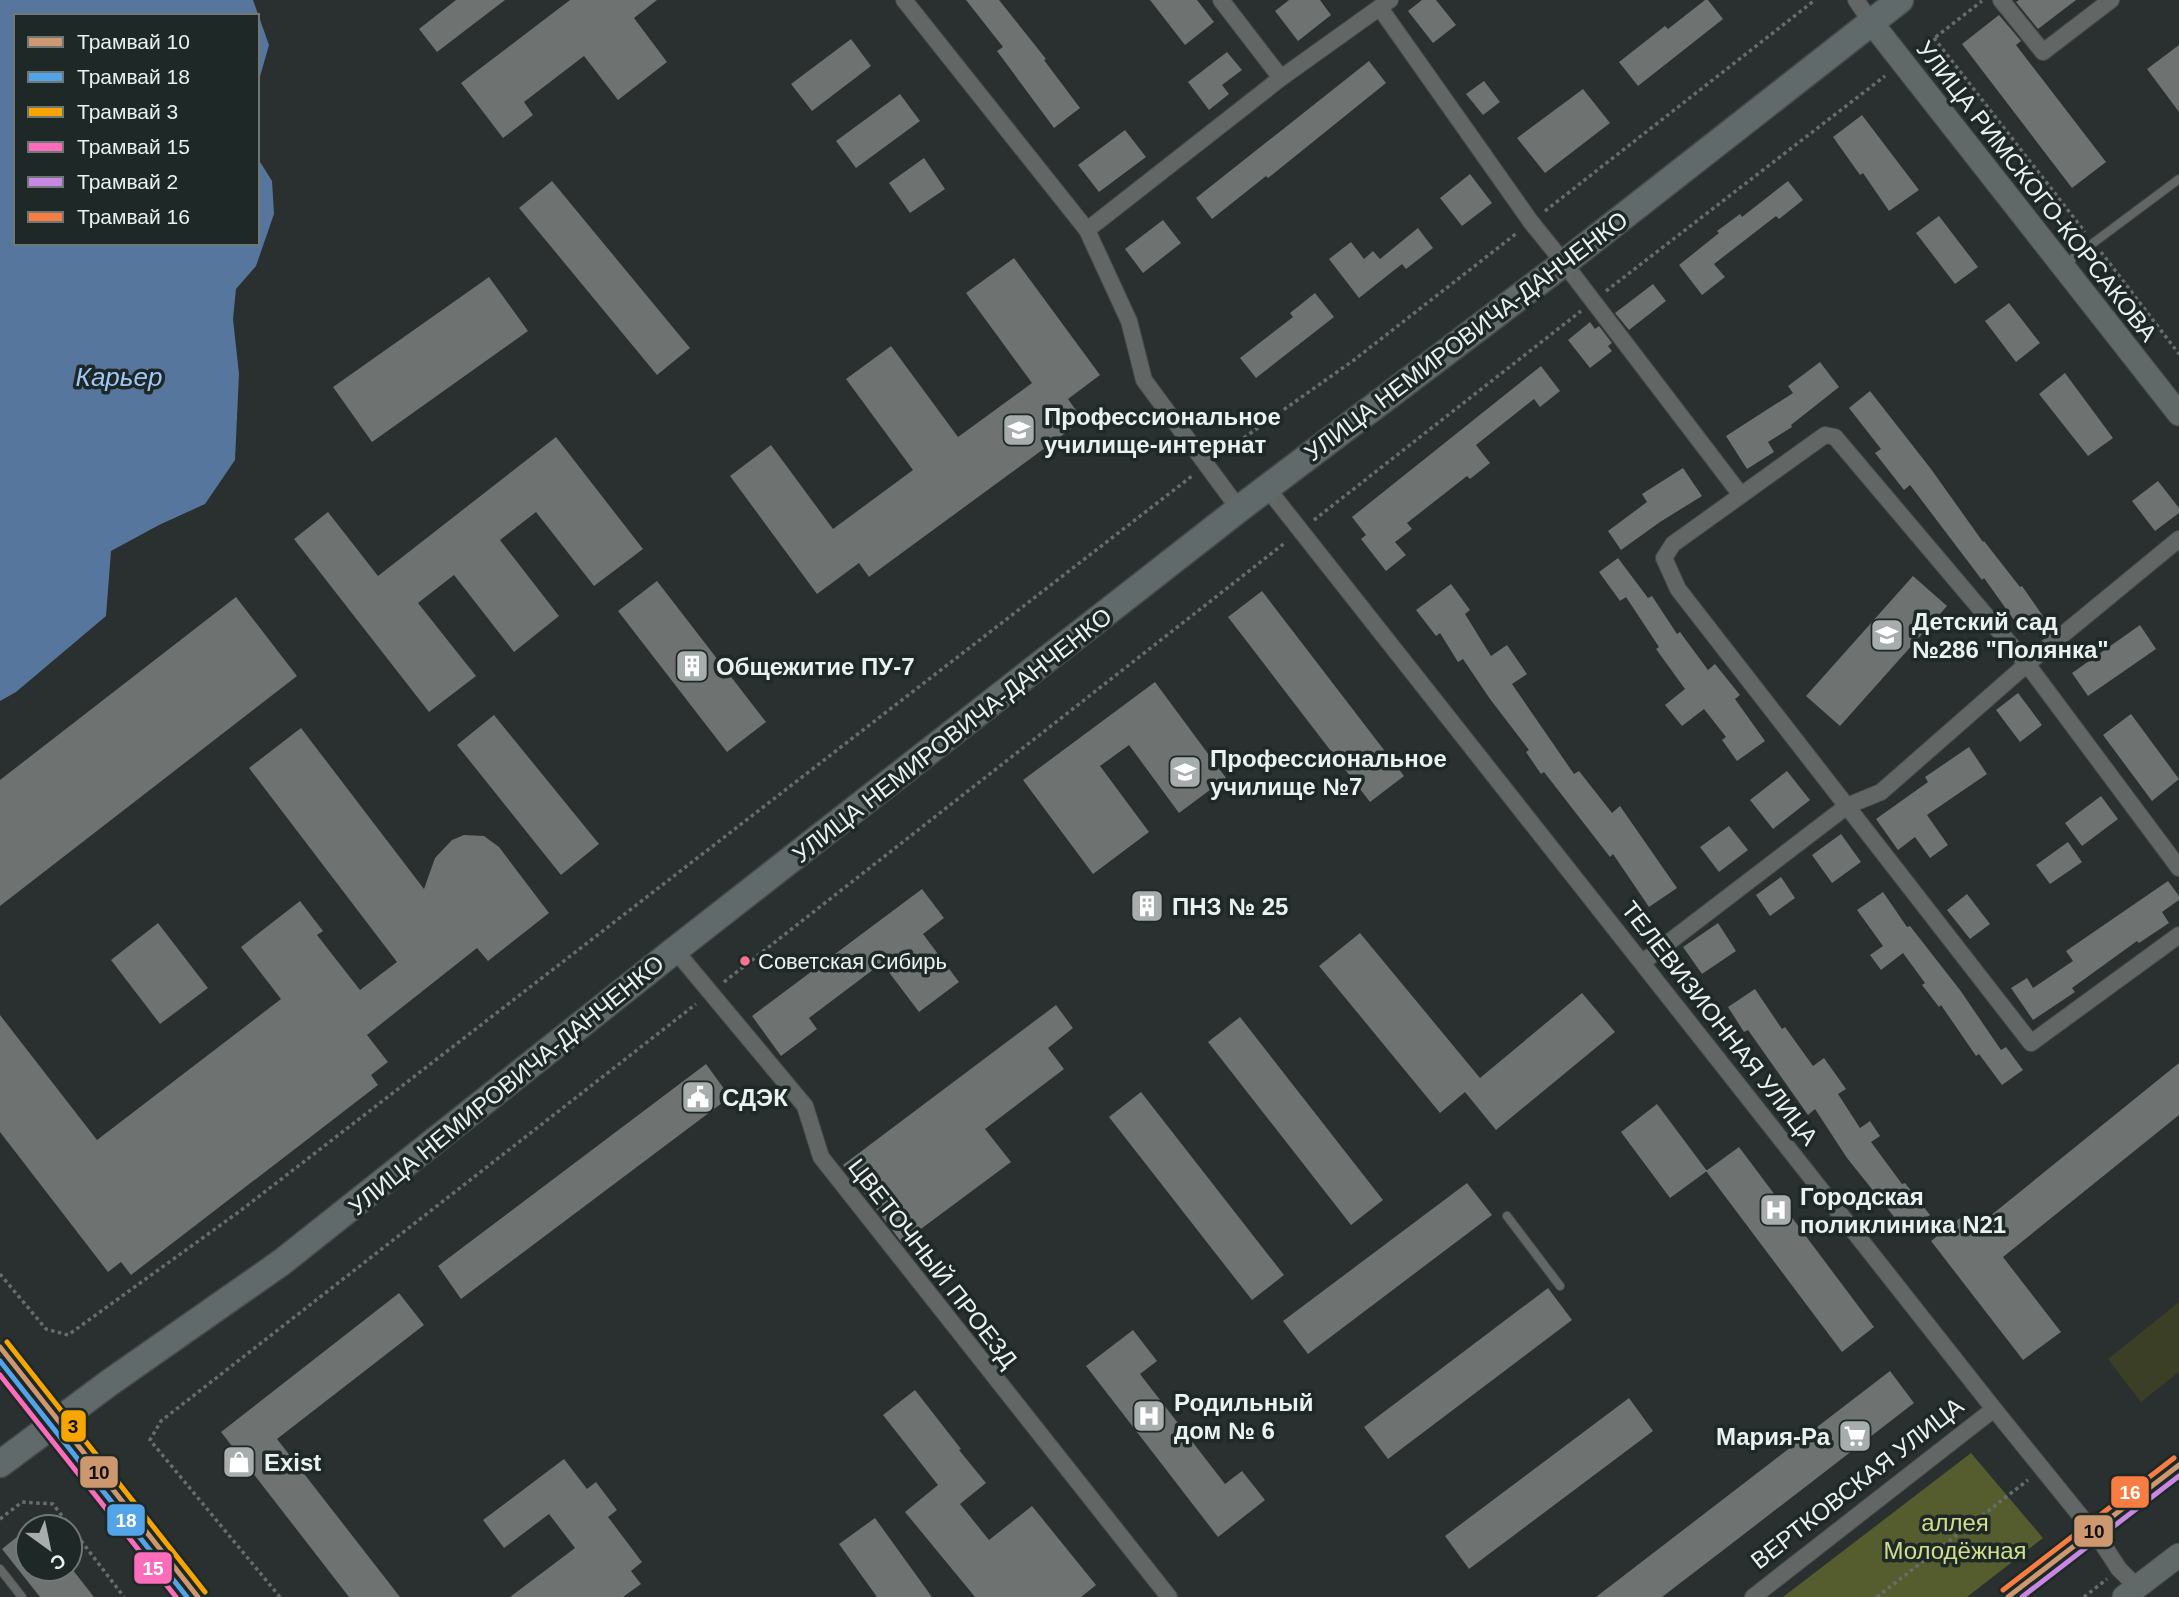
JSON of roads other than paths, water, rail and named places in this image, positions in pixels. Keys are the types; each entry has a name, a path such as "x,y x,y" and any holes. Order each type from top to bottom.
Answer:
{"main road":[{"name":"УЛИЦА НЕМИРОВИЧА-ДАНЧЕНКО","path":"0,1464 109,1383 293,1254 675,950 1239,509 1564,263 1900,0"}],"street":[{"path":"904,0 1087,230 1129,321 1144,380 1239,509"},
{"path":"1221,0 1280,78"},
{"name":"УЛИЦА РИМСКОГО-КОРСАКОВА","path":"1856,0 2179,414"},
{"path":"2001,0 2043,52 2111,0"},
{"path":"1087,230 1280,78 1385,4 1531,222 1741,495"},
{"path":"2179,868 2027,664 1835,437 1825,435 1673,544 1664,558 1678,589 2031,1043 2179,935"},
{"name":"ТЕЛЕВИЗИОННАЯ УЛИЦА","path":"1267,488 2100,1540 2135,1594"},
{"path":"1643,962 1847,806 1881,792 2027,664 2179,539"},
{"name":"ЦВЕТОЧНЫЙ ПРОЕЗД","path":"675,950 805,1106 821,1157 1169,1597"},
{"path":"0,1355 58,1422 192,1597"},
{"name":"ВЕРТКОВСКАЯ УЛИЦА","path":"1753,1597 1994,1409"},
{"path":"2135,1594 2179,1555"}],"lane":[{"path":"2062,265 2179,179"},
{"path":"1507,1216 1560,1286"},
{"path":"0,1569 22,1597"}],"water":[{"name":"Карьер","path":"0,0 253,0 258,14 14,14 14,245 259,245 259,160 272,181 274,214 256,266 236,289 233,319 239,374 235,460 205,504 111,551 106,616 16,692 0,701"},
{"name":"Карьер","path":"259,17 269,45 259,80"}],"tram line":[{"name":"3","path":"7,1342 205,1592"},
{"name":"10","path":"0,1347 198,1597"},
{"name":"18","path":"0,1361 187,1597"},
{"name":"15","path":"0,1375 176,1597"},
{"name":"16","path":"2003,1590 2174,1458"},
{"name":"10","path":"2008,1597 2179,1465"},
{"name":"2","path":"2022,1597 2179,1476"}],"place":[{"name":"Профессиональное училище-интернат","path":"1019,430"},
{"name":"Детский сад №286 \"Полянка\"","path":"1887,635"},
{"name":"Общежитие ПУ-7","path":"692,666"},
{"name":"Профессиональное училище №7","path":"1185,772"},
{"name":"ПНЗ № 25","path":"1147,906"},
{"name":"Советская Сибирь","path":"745,961"},
{"name":"СДЭК","path":"698,1097"},
{"name":"Городская поликлиника N21","path":"1776,1210"},
{"name":"Родильный дом № 6","path":"1149,1416"},
{"name":"Мария-Ра","path":"1855,1436"},
{"name":"Exist","path":"239,1462"}],"park label":[{"name":"аллея Молодёжная","path":"1955,1536"}]}
